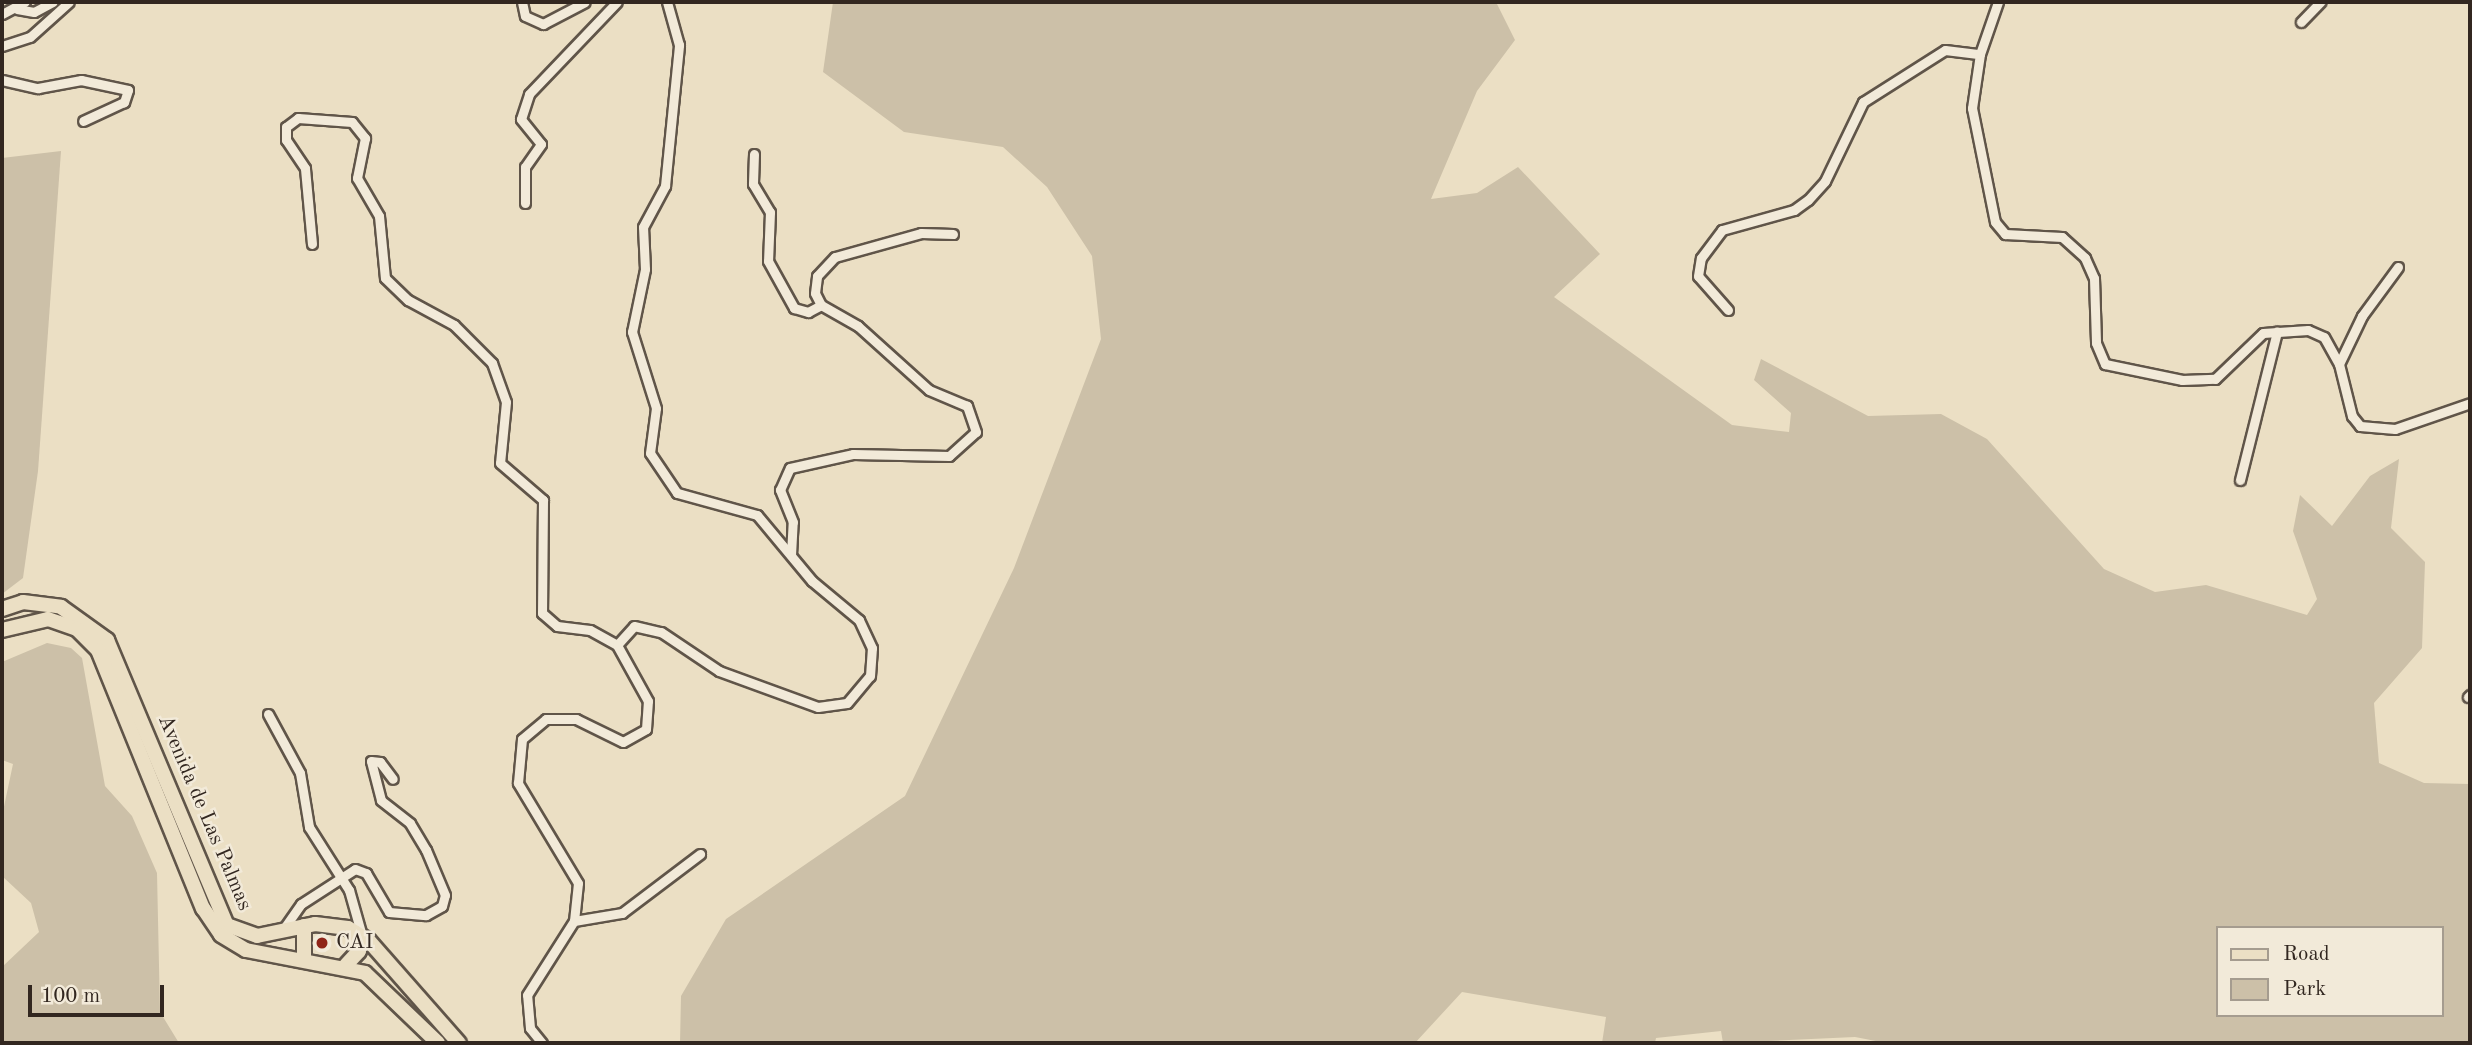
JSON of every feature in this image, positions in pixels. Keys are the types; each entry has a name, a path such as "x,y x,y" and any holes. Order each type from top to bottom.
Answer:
{"main road":[{"name":"Avenida de Las Palmas","path":"2,609 23,602 61,607 107,640 222,919 247,935 282,932 326,923 359,934"},
{"name":"Avenida de Las Palmas","path":"2,630 48,619 89,637 107,664 214,927 246,950 346,965 382,984 438,1043"},
{"path":"303,959 304,926"},
{"path":"346,965 359,951 359,934"},
{"path":"359,934 459,1043"}],"street":[{"path":"2,14 21,6 34,12 53,2"},
{"path":"2,46 30,37 69,2"},
{"path":"522,2 525,16 544,24 585,2"},
{"path":"525,203 525,167 541,144 521,119 529,94 617,2"},
{"path":"617,645 628,629 652,627 719,671 818,706 847,702 867,686 868,635 791,555 757,515 677,493 650,453 656,408 632,332 645,269 643,227 665,186 679,45 667,2"},
{"path":"1998,2 1980,54 1972,108 1997,228 2062,237 2085,258 2096,288 2096,344 2105,364 2182,380 2215,379 2263,333 2316,333 2339,364 2352,416 2371,430 2395,429 2470,402"},
{"path":"2301,22 2320,2"},
{"path":"1728,310 1698,276 1701,258 1722,230 1794,210 1808,200 1825,181 1863,102 1945,50 1980,54"},
{"path":"2,80 38,88 81,80 128,90 124,102 83,121"},
{"path":"312,244 304,168 286,140 286,127 298,118 352,122 365,138 357,178 379,216 385,278 408,300 454,325 492,363 506,402 500,463 543,500 542,613 547,621 590,630 617,645 648,701 646,729 623,741 576,719 546,719 522,739 515,760 530,807 574,868 574,920 527,995 530,1028 542,1043"},
{"path":"754,154 753,184 769,212 768,261 794,308 808,313 821,305"},
{"path":"821,305 817,276 835,257 921,233 953,234"},
{"path":"2339,364 2362,316 2398,267"},
{"path":"791,555 793,522 780,490 790,468 853,454 949,456 976,432 967,406 929,390 858,326 821,305"},
{"path":"2239,480 2277,332"},
{"path":"268,714 303,779 309,827 342,880 359,934"},
{"path":"282,932 301,904 362,869 384,909 395,914 426,915 444,903 426,850 410,823 381,800 371,761 380,762 393,779"},
{"path":"574,920 622,913 700,854"}],"green space":[{"path":"833,2 1496,2 1515,40 1477,91 1431,199 1477,193 1518,167 1600,254 1554,297 1732,425 1789,432 1791,413 1754,380 1761,359 1868,416 1941,414 1987,439 2104,569 2155,592 2206,585 2307,615 2317,599 2293,531 2300,495 2332,526 2370,476 2399,459 2391,528 2425,562 2422,648 2374,703 2379,763 2424,783 2470,784 2470,1043 1886,1043 1855,1037 1723,1043 1721,1031 1656,1038 1655,1043 1602,1043 1606,1017 1462,992 1415,1043 680,1043 681,996 726,919 905,796 1014,568 1101,339 1092,256 1047,187 1003,147 904,132 823,72"},
{"path":"61,151 38,471 23,578 2,594 2,158"},
{"path":"47,643 71,648 82,658 105,786 132,816 157,873 160,1012 179,1043 2,1043 2,967 39,932 31,903 2,876 2,816 13,764 2,760 2,662"}],"place":[{"name":"CAI","path":"322,943"}]}
